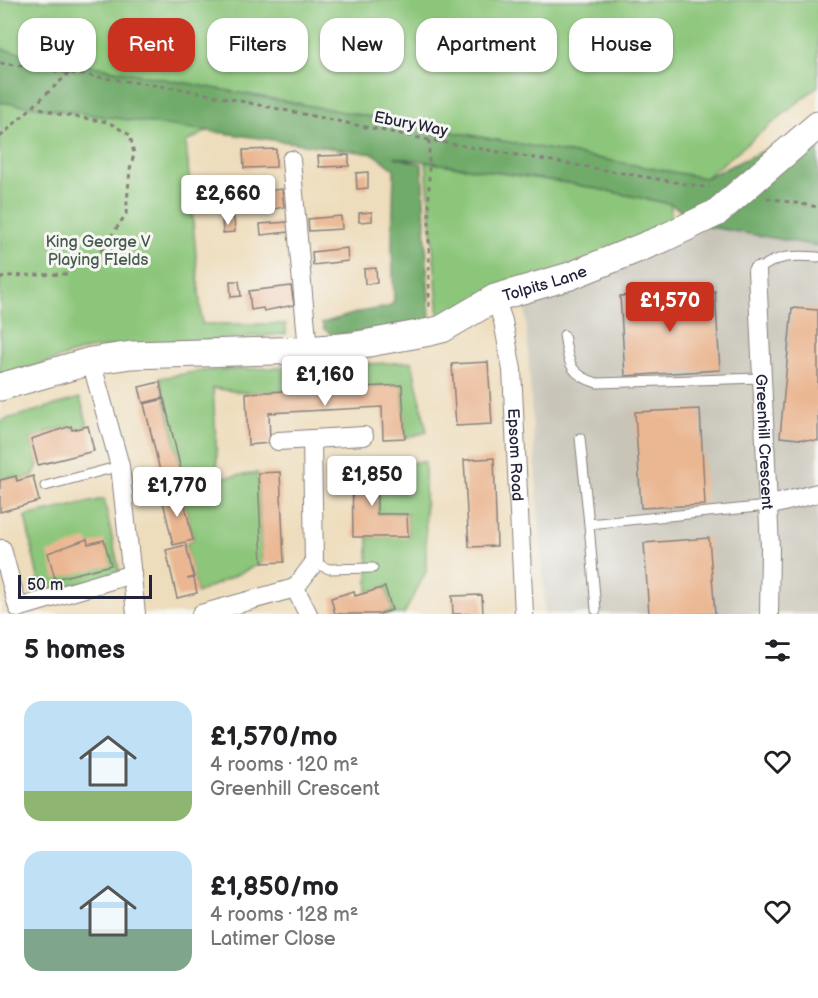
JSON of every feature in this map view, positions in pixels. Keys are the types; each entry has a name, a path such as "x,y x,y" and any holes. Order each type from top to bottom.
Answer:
{"main road":[{"name":"Tolpits Lane","path":"0,387 91,361 131,355 308,350 352,346 442,328 495,298 570,276 662,239 783,155 818,125"}],"street":[{"path":"291,160 308,350"},
{"name":"Greenhill Crescent","path":"757,271 768,506 769,614"},
{"name":"Epsom Road","path":"495,298 503,321 512,370 524,614"},
{"path":"91,361 120,466 136,614"},
{"path":"278,441 364,436"},
{"path":"201,614 295,588 314,563 312,439"},
{"path":"768,506 818,494"},
{"path":"2,549 18,608 132,574"},
{"path":"295,588 308,614"}],"lane":[{"path":"757,271 768,261 782,257 818,257"},
{"path":"564,335 570,365 575,373 597,383 761,378"},
{"path":"580,438 596,610"},
{"path":"45,486 120,466"},
{"path":"589,524 768,506"},
{"path":"314,563 330,569 373,568"}],"path":[{"name":"Ebury Way","path":"0,63 182,89 714,201"},
{"path":"1,137 70,73"},
{"path":"0,279 6,276 67,274 102,250 126,214 130,169 134,154 130,135 108,122 58,114 34,106"},
{"path":"429,140 429,320"},
{"path":"759,197 818,207"}],"shaded area":[{"path":"705,226 818,246 818,614 545,614 525,305"}],"green space":[{"path":"0,0 818,0 818,86 705,178 126,72 195,72 195,18 108,18 108,69 96,67 96,18 18,18 18,52 0,49"},
{"path":"0,49 18,52 18,72 96,72 96,67 108,69 108,72 126,72 705,178 818,125 818,246 705,226 671,204 568,183 394,157 422,164 430,320 334,336 324,329 322,323 388,307 394,302 392,246 394,169 374,154 0,102"},
{"name":"King George V Playing FIelds","path":"0,102 210,130 186,142 202,324 286,324 286,334 88,349 0,377"},
{"path":"426,162 568,183 671,204 671,219 641,239 439,318"},
{"path":"412,362 427,432 405,438 402,385 246,393 213,388 218,478 258,473 262,563 197,593 186,545 193,540 178,475 182,473 160,378 200,371"},
{"path":"80,398 88,426 72,430 70,426 46,432 46,435 31,439 38,465 33,476 17,481 15,476 0,480 0,421"},
{"path":"425,462 426,572 404,614 379,614 392,610 385,587 368,592 368,537 408,536 407,514 377,514 377,463"},
{"path":"104,499 120,575 41,592 25,516"}],"building":[{"path":"276,149 276,167 244,168 243,150"},
{"path":"349,155 349,166 319,167 318,156"},
{"path":"368,172 368,188 357,189 356,173"},
{"path":"282,189 284,207 255,213 254,211 242,212 240,194"},
{"path":"372,212 372,221 359,222 359,213"},
{"path":"341,216 342,229 309,231 308,219"},
{"path":"234,218 235,232 223,233 222,219"},
{"path":"288,222 289,232 261,235 260,224"},
{"path":"347,248 348,261 313,265 312,252"},
{"path":"376,268 377,283 365,284 364,269"},
{"path":"230,281 239,281 241,296 231,297"},
{"path":"291,286 294,305 264,311 263,308 251,310 249,291"},
{"path":"715,291 720,370 625,376 620,296"},
{"path":"792,308 818,310 818,441 780,437"},
{"path":"488,362 492,424 456,426 452,364"},
{"path":"160,382 163,398 143,403 139,387"},
{"path":"402,385 405,438 383,439 382,407 269,413 270,443 248,445 246,393"},
{"path":"164,399 182,474 178,475 182,491 162,496 158,480 162,479 144,404"},
{"path":"700,409 705,505 641,508 635,412"},
{"path":"71,426 72,430 88,426 94,451 38,465 31,439"},
{"path":"494,458 497,546 469,547 464,460"},
{"path":"352,463 377,463 377,514 407,514 408,537 353,537"},
{"path":"280,472 284,562 262,563 258,473"},
{"path":"16,476 17,481 33,476 39,501 0,512 0,480"},
{"path":"182,492 193,540 173,545 162,497"},
{"path":"709,538 715,614 649,614 644,543"},
{"path":"87,539 88,544 104,540 111,565 55,579 48,553"},
{"path":"186,545 194,577 187,579 194,578 197,593 177,598 166,550"},
{"path":"385,587 392,610 379,614 335,614 331,598 354,591 355,596"},
{"path":"482,595 483,614 453,614 452,596"}]}
